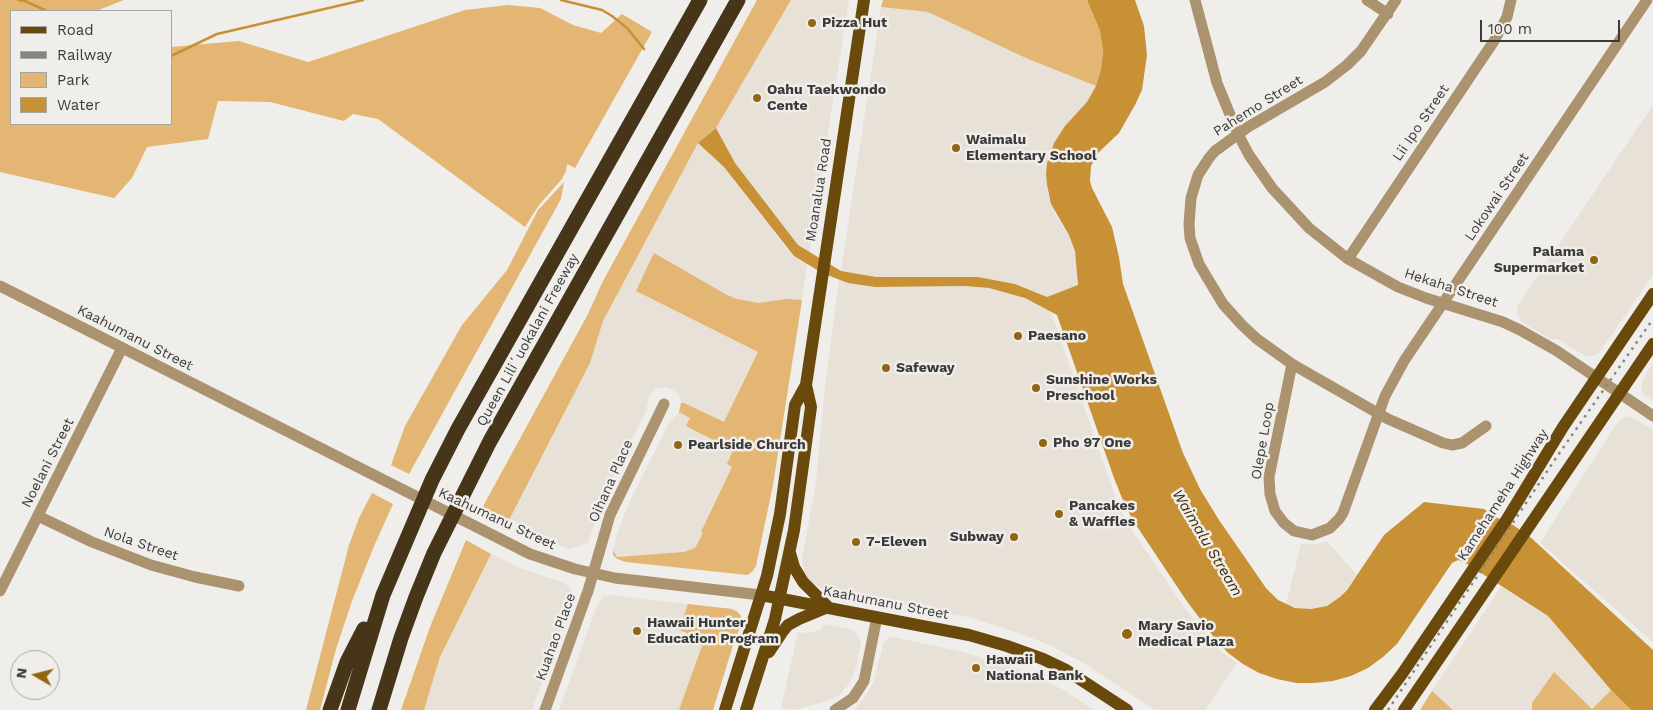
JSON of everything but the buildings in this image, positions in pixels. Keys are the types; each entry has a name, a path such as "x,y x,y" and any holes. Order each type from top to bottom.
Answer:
{"highway":[{"name":"Queen Liliʻuokalani Freeway","path":"348,710 382,595 432,480 458,429 700,0"},
{"name":"Queen Liliʻuokalani Freeway","path":"379,710 400,638 416,597 434,554 482,457 738,0"},
{"path":"330,710 347,662 382,595"}],"main road":[{"name":"Moanalua Road","path":"725,710 761,595 780,514 795,405 806,385 864,0"},
{"name":"Kamehameha Highway","path":"1375,710 1402,674 1507,520 1563,427 1653,294"},
{"path":"1404,710 1653,344"},
{"name":"Moanalua Road","path":"746,710 761,664 790,552 811,406 806,385"},
{"path":"761,664 782,631 788,625 828,607 803,582 794,567 790,552"},
{"name":"Kaahumanu Street","path":"761,595 969,635 1020,650 1066,670 1128,710"}],"street":[{"name":"Hekaha Street","path":"1195,0 1217,83 1238,134 1261,174 1286,205 1320,238 1348,259 1398,287 1444,304 1503,322 1557,351 1653,416"},
{"path":"1367,0 1388,14"},
{"name":"Pahemo Street","path":"1396,0 1361,51 1340,71 1248,127 1215,151 1203,165 1198,175 1189,210 1190,238 1199,264 1223,304 1257,339 1292,364 1379,414 1443,443 1452,445 1467,440 1486,426"},
{"name":"Lii Ipo Street","path":"1348,259 1494,41 1507,17 1511,0"},
{"name":"Lokowai Street","path":"1379,414 1385,396 1404,361 1647,0"},
{"name":"Kaahumanu Street","path":"0,286 478,528 547,560 593,574 625,580 761,595"},
{"name":"Noelani Street","path":"0,591 122,348"},
{"name":"Olepe Loop","path":"1292,364 1269,477 1269,486 1275,511 1284,523 1294,531 1306,535 1318,534 1330,528 1339,519 1379,414"},
{"name":"Oihana Place","path":"593,574 610,515 664,404"},
{"name":"Nola Street","path":"38,516 92,542 151,565 239,586"},
{"name":"Kuahao Place","path":"545,710 593,574"},
{"path":"836,710 853,698 864,681 877,617"}],"shaded area":[{"path":"791,0 849,0 809,253 798,245 735,163 716,128"},
{"name":"Waimalu Elementary School","path":"881,7 928,12 1028,59 1096,86 1087,102 1072,118 1054,143 1047,163 1046,174 1048,195 1056,216 1069,235 1075,251 1078,286 1047,297 1015,284 978,277 876,277 841,271"},
{"path":"1653,105 1653,275 1599,353 1593,356 1585,356 1558,339 1550,339 1522,322 1517,315 1518,305"},
{"path":"698,143 724,167 785,246 794,256 807,265 795,349 741,549 617,557 613,550 620,525 631,499 669,423 677,415 681,407 679,395 670,388 665,387 655,389 649,396 646,411 599,507 588,544 569,549 519,529 521,524 510,519 590,363 603,321"},
{"path":"839,280 875,287 965,286 989,288 1025,298 1051,312 1119,507 1129,526 1186,610 1223,653 1237,663 1205,710 1155,710 1082,662 1047,644 1021,634 972,618 821,588 807,578 802,559 816,482 825,386"},
{"path":"1653,363 1653,401 1644,395 1641,387 1643,379"},
{"path":"1629,416 1653,430 1653,642 1540,543 1615,426 1622,419"},
{"path":"1327,541 1357,575 1340,597 1327,606 1303,609 1286,605 1301,544 1317,544"},
{"path":"491,554 520,568 564,583 573,594 532,710 424,710 440,657"},
{"path":"1501,587 1548,616 1611,690 1592,709 1532,703 1532,710 1453,710 1432,691"},
{"path":"612,595 732,609 696,710 559,710 598,603 604,596"},
{"path":"823,624 852,629 861,641 856,668 850,683 838,696 824,702 794,710 781,708 798,632 805,633 821,630"},
{"path":"893,637 963,652 1018,669 1062,689 1094,710 854,710 866,696 873,683 884,642 888,638"}],"green space":[{"path":"0,0 124,0 99,10 10,10 10,125 172,125 172,47 239,41 308,62 465,10 508,5 540,8 573,25 601,33 622,14 652,32 575,168 567,164 562,179 539,205 525,227 378,119 353,114 344,121 270,102 218,101 208,139 147,147 132,178 114,198 0,172"},
{"path":"757,0 791,0 716,128 698,143 603,321 590,363 507,524 481,510 588,314 603,281"},
{"path":"883,0 1087,0 1100,31 1103,52 1096,86 1028,59 928,12 881,7"},
{"path":"564,182 561,199 409,474 391,465 405,426 462,325 507,270 538,210"},
{"path":"654,253 737,299 758,303 786,299 802,300 773,485 756,566 747,575 626,562 617,559 613,555 613,550 617,557 684,552 695,548 732,467 727,464 733,450 686,426 690,418 679,412 681,403 724,422 758,352 636,291"},
{"path":"372,493 393,504 352,601 336,649 320,710 306,710 349,545 359,518"},
{"path":"466,540 491,554 440,657 424,710 401,710 430,627"},
{"path":"688,604 732,609 741,616 741,626 735,639 713,710 679,710 702,646 685,639 687,633 679,630"},
{"path":"1554,672 1592,709 1611,690 1631,710 1532,710 1532,703"},
{"path":"1432,691 1453,710 1420,710"}],"water":[{"name":"Waimalu Stream","path":"1087,0 1135,0 1144,26 1147,55 1142,90 1135,105 1119,133 1097,154 1091,166 1090,181 1092,188 1112,227 1123,284 1183,453 1200,489 1219,520 1266,588 1278,600 1295,608 1311,609 1327,606 1347,590 1384,535 1424,502 1484,509 1528,535 1653,650 1653,710 1631,710 1611,690 1548,616 1458,560 1452,563 1397,644 1368,668 1351,676 1333,681 1296,683 1259,673 1243,664 1228,653 1215,639 1186,600 1132,519 1114,478 1057,315 1025,298 989,288 965,286 875,287 848,283 822,273 794,256 724,167 698,143 716,128 735,163 798,245 841,271 876,277 978,277 1015,284 1047,297 1078,285 1075,251 1069,235 1051,204 1046,174 1047,163 1054,143 1065,126 1087,102 1096,86 1101,69 1103,52 1100,31"}],"waterway":[{"path":"18,0 25,1 45,10"},
{"path":"172,56 217,34 363,0"},
{"path":"561,0 602,10 627,28 644,49"}],"railway":[{"path":"1388,710 1556,458 1653,319"}],"place":[{"name":"Pizza Hut","path":"812,23"},
{"name":"Oahu Taekwondo Cente","path":"757,98"},
{"name":"Waimalu Elementary School","path":"956,148"},
{"name":"Palama Supermarket","path":"1594,260"},
{"name":"Paesano","path":"1018,336"},
{"name":"Safeway","path":"886,368"},
{"name":"Sunshine Works Preschool","path":"1036,388"},
{"name":"Pho 97 One","path":"1043,443"},
{"name":"Pearlside Church","path":"678,445"},
{"name":"Pancakes & Waffles","path":"1059,514"},
{"name":"Subway","path":"1014,537"},
{"name":"7-Eleven","path":"856,542"},
{"name":"Hawaii Hunter Education Program","path":"637,631"},
{"name":"Mary Savio Medical Plaza","path":"1127,634"},
{"name":"Hawaii National Bank","path":"976,668"}]}
